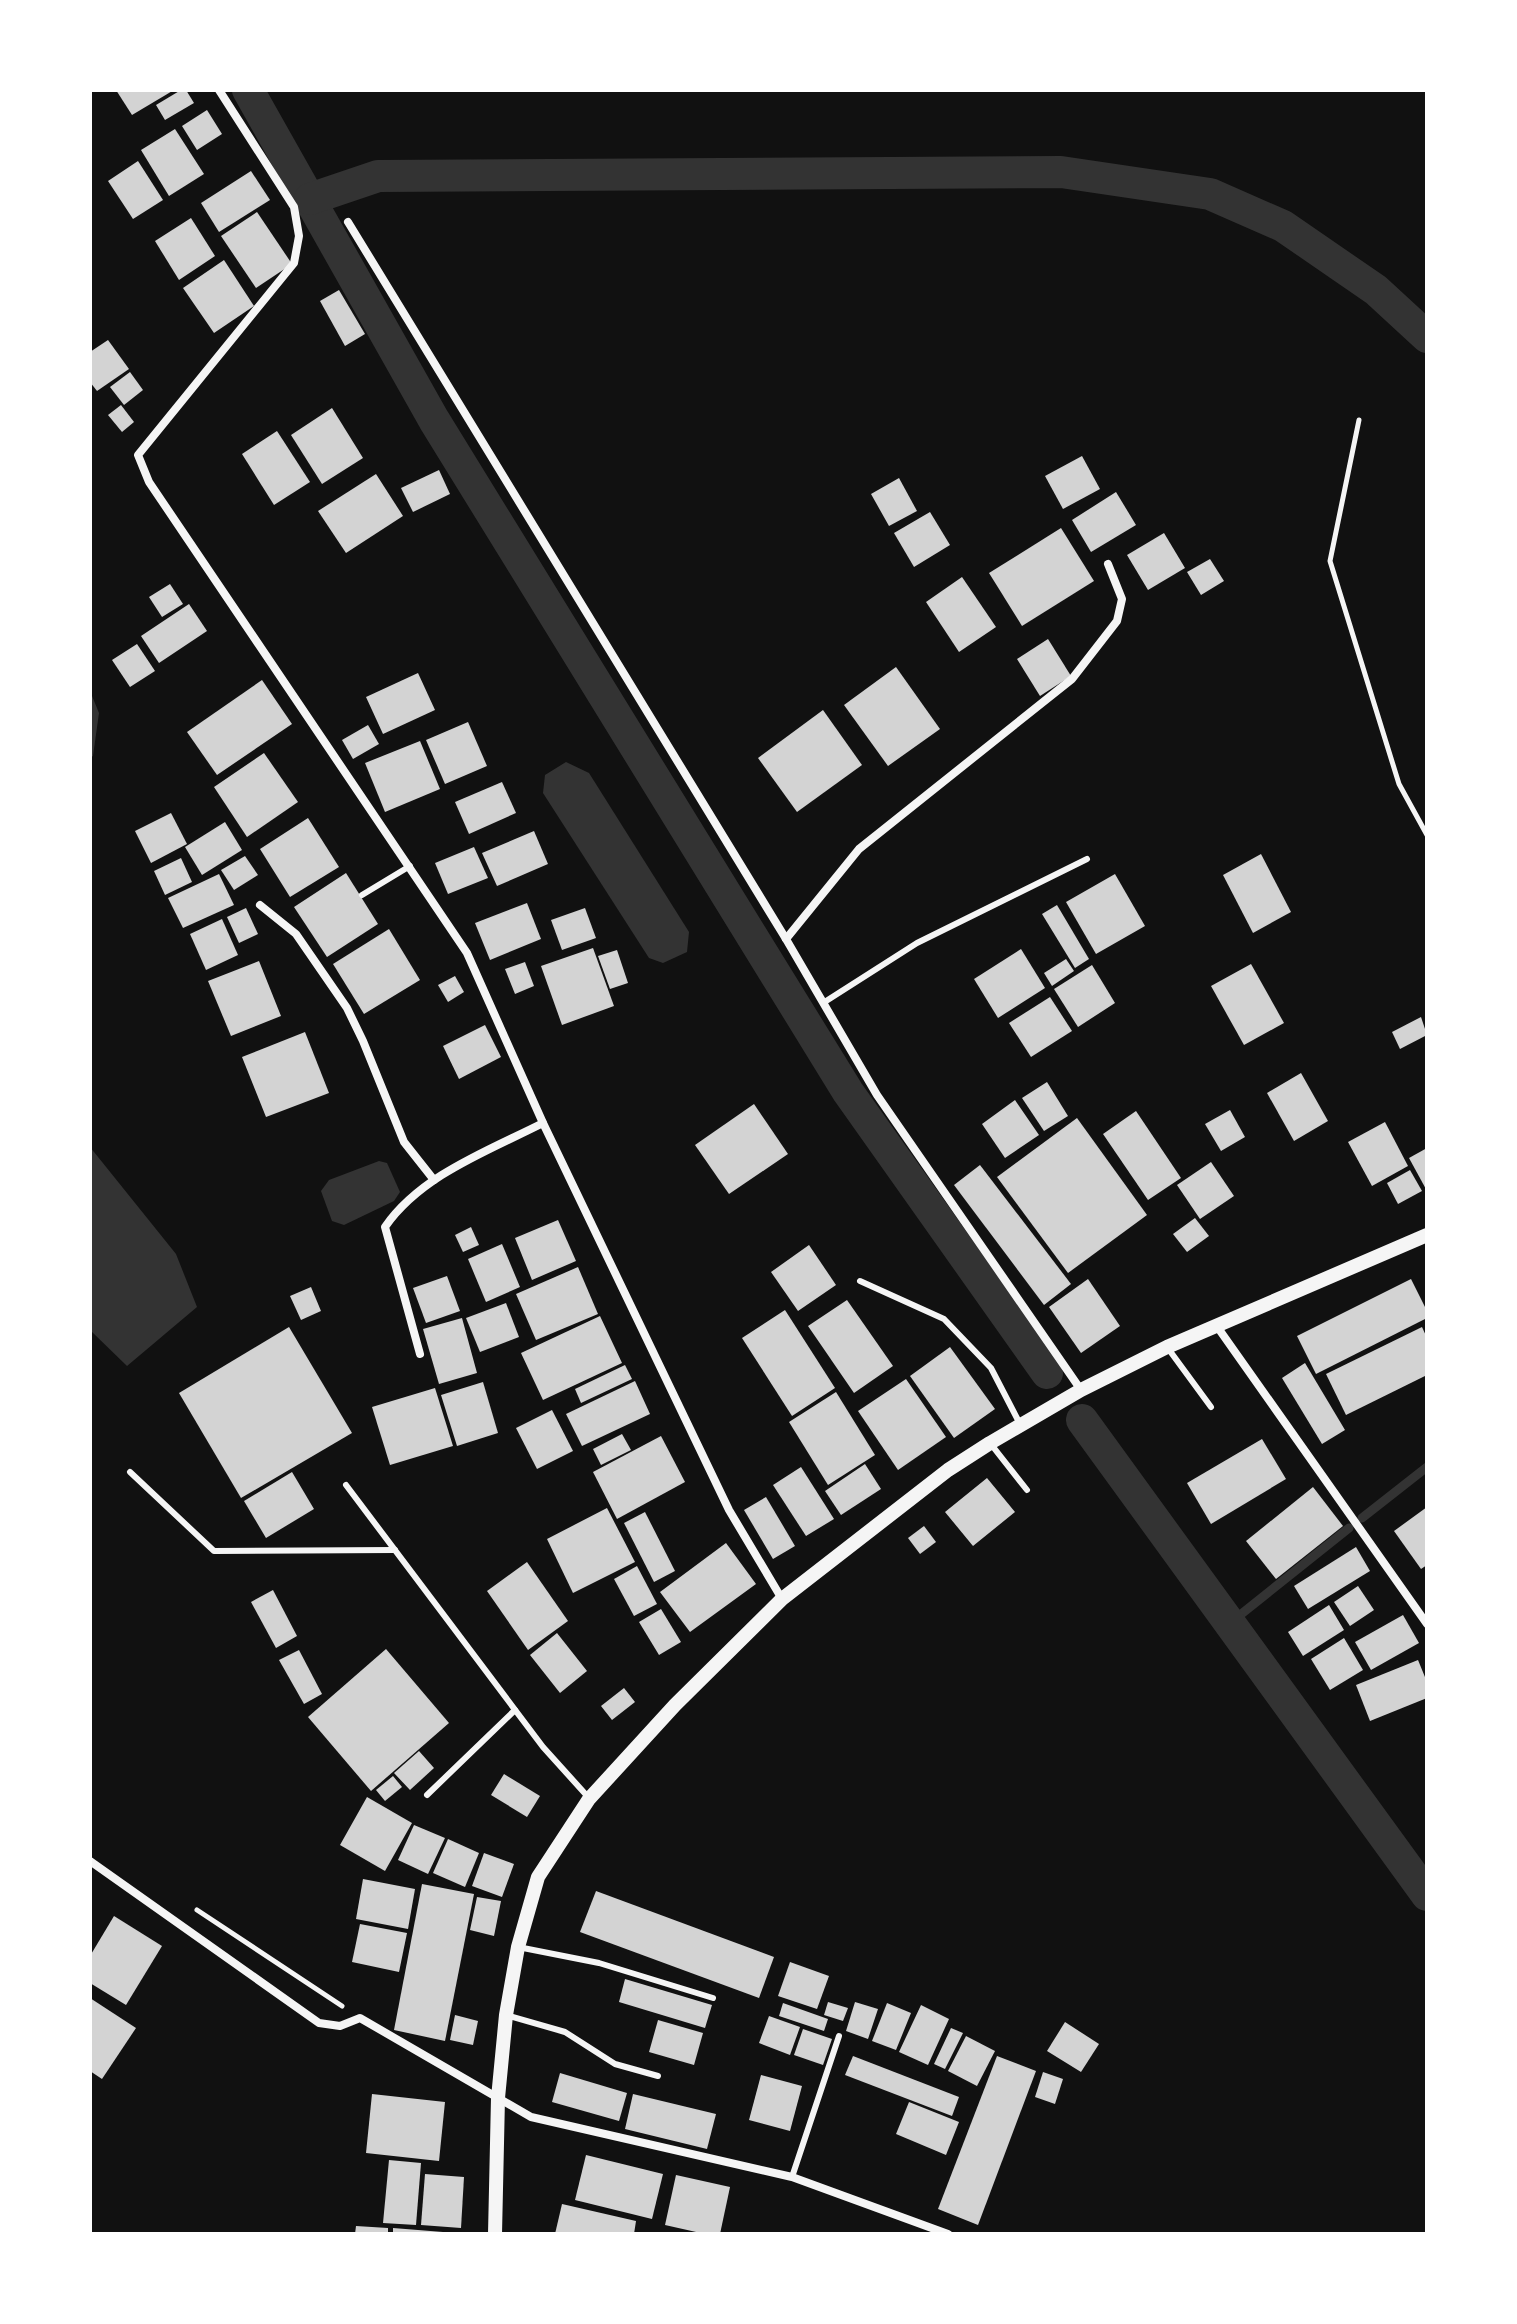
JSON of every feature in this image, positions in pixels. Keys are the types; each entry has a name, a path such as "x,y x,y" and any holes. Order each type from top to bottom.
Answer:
{"street":[{"path":"219,90 294,207 299,236 294,263 138,455 149,482 467,953 543,1123 729,1510 782,1599"},
{"path":"348,222 786,939 877,1095 1081,1390"},
{"path":"786,939 859,849 1072,679 1117,621 1122,599 1108,564"},
{"path":"260,905 296,934 347,1008 404,1142 434,1180"},
{"path":"420,1354 385,1227 394,1214 434,1180 543,1123"},
{"path":"495,2234 498,2098 506,2015 518,1947 538,1877 589,1799 675,1705 782,1599 948,1470 1020,1424 1167,1347 1427,1235"},
{"path":"1216,1325 1427,1624"},
{"path":"90,1861 319,2023 340,2026 360,2018 531,2117 792,2177 948,2234"}],"lane":[{"path":"823,1003 917,943 1087,859"},
{"path":"362,895 410,866"},
{"path":"860,1281 944,1319 991,1368 1020,1424"},
{"path":"1167,1347 1211,1407"},
{"path":"990,1443 1027,1490"},
{"path":"130,1472 214,1551 395,1550"},
{"path":"346,1485 515,1710 589,1799"},
{"path":"427,1795 515,1710"},
{"path":"518,1947 599,1963 713,1998"},
{"path":"506,2015 565,2032 615,2064 658,2076"},
{"path":"792,2177 839,2036"}],"path":[{"path":"1359,420 1330,561 1399,784 1427,835"},
{"path":"193,1907 360,2018"}],"shaded area":[{"path":"90,691 99,713 93,756 90,758"},
{"path":"566,762 589,773 689,932 687,952 663,963 649,958 543,793 545,775"},
{"path":"90,1147 176,1254 197,1307 127,1366 90,1330"},
{"path":"379,1161 387,1163 400,1192 394,1201 344,1225 332,1221 321,1191 329,1180"}],"building":[{"path":"116,90 174,90 132,115"},
{"path":"186,90 194,103 165,120 156,105"},
{"path":"207,110 222,134 197,150 182,126"},
{"path":"175,129 204,174 169,196 141,150"},
{"path":"138,161 163,200 133,219 108,181"},
{"path":"251,171 270,200 219,232 201,203"},
{"path":"257,212 292,264 256,288 221,236"},
{"path":"191,218 215,256 179,280 155,241"},
{"path":"224,260 254,306 214,333 183,288"},
{"path":"339,290 365,334 345,346 320,301"},
{"path":"108,340 129,369 97,391 90,382 90,352"},
{"path":"130,372 143,390 124,405 110,387"},
{"path":"121,405 134,422 122,432 108,415"},
{"path":"332,408 363,458 322,484 291,435"},
{"path":"277,431 310,482 274,505 242,454"},
{"path":"1082,456 1100,489 1063,509 1045,476"},
{"path":"439,470 450,494 413,512 401,488"},
{"path":"376,474 403,516 346,553 318,511"},
{"path":"899,478 917,511 889,526 871,494"},
{"path":"1116,492 1136,525 1091,552 1072,520"},
{"path":"930,512 950,545 914,567 894,533"},
{"path":"1061,528 1094,581 1022,626 989,573"},
{"path":"1164,533 1185,568 1148,590 1127,555"},
{"path":"1210,559 1224,581 1201,595 1187,572"},
{"path":"962,577 996,627 959,652 926,602"},
{"path":"170,584 183,604 162,617 149,597"},
{"path":"189,604 207,631 159,663 141,636"},
{"path":"1048,639 1071,676 1040,696 1017,659"},
{"path":"137,644 155,671 130,687 112,660"},
{"path":"896,667 940,729 888,766 844,705"},
{"path":"418,673 435,710 383,734 366,697"},
{"path":"262,680 292,724 217,775 187,732"},
{"path":"823,710 862,765 797,812 758,758"},
{"path":"468,722 487,766 445,784 426,740"},
{"path":"368,725 379,744 353,759 342,740"},
{"path":"420,741 440,789 385,812 365,763"},
{"path":"264,753 298,802 247,837 214,787"},
{"path":"502,782 516,813 469,834 455,802"},
{"path":"171,813 187,844 151,863 135,831"},
{"path":"308,818 339,867 290,897 260,849"},
{"path":"225,822 242,850 202,875 185,847"},
{"path":"534,831 548,864 497,886 482,853"},
{"path":"474,847 488,878 448,894 435,863"},
{"path":"1261,854 1291,912 1253,933 1223,875"},
{"path":"245,856 258,875 234,890 221,870"},
{"path":"181,858 192,882 165,895 154,871"},
{"path":"346,873 378,924 327,957 294,907"},
{"path":"219,874 234,905 183,928 168,898"},
{"path":"1115,874 1145,926 1096,954 1066,902"},
{"path":"527,903 541,939 490,960 475,923"},
{"path":"1057,905 1089,959 1075,968 1042,914"},
{"path":"246,908 258,934 239,943 227,917"},
{"path":"585,908 596,938 562,950 551,920"},
{"path":"222,919 238,955 206,970 190,934"},
{"path":"389,929 420,980 364,1014 333,964"},
{"path":"593,948 614,1006 562,1025 541,966"},
{"path":"1021,949 1045,988 998,1018 974,979"},
{"path":"617,950 628,983 610,989 598,956"},
{"path":"1066,959 1074,971 1052,986 1044,973"},
{"path":"259,961 281,1016 231,1036 208,981"},
{"path":"525,962 534,986 515,994 505,969"},
{"path":"1251,964 1284,1023 1244,1045 1211,986"},
{"path":"1092,965 1115,1003 1078,1027 1054,989"},
{"path":"455,976 464,992 448,1002 438,985"},
{"path":"1050,997 1072,1031 1031,1057 1009,1023"},
{"path":"1421,1017 1427,1035 1400,1049 1392,1032"},
{"path":"485,1025 501,1057 459,1079 443,1046"},
{"path":"305,1032 329,1093 266,1117 242,1057"},
{"path":"1301,1073 1328,1121 1294,1141 1267,1093"},
{"path":"1047,1082 1068,1116 1044,1131 1022,1098"},
{"path":"1015,1100 1039,1135 1005,1158 982,1124"},
{"path":"754,1104 788,1154 729,1194 695,1145"},
{"path":"1230,1110 1245,1137 1221,1151 1205,1124"},
{"path":"1136,1111 1181,1178 1148,1200 1103,1134"},
{"path":"1077,1118 1147,1215 1068,1273 997,1177"},
{"path":"1385,1122 1408,1166 1372,1186 1348,1142"},
{"path":"1427,1148 1427,1191 1409,1158"},
{"path":"1211,1162 1234,1196 1200,1219 1177,1185"},
{"path":"980,1165 1071,1284 1044,1305 954,1185"},
{"path":"1410,1170 1422,1191 1398,1204 1387,1183"},
{"path":"1195,1218 1209,1236 1187,1252 1173,1234"},
{"path":"558,1220 576,1261 532,1280 515,1238"},
{"path":"471,1227 479,1245 463,1252 455,1235"},
{"path":"502,1244 520,1287 486,1302 468,1259"},
{"path":"809,1245 836,1285 798,1311 771,1272"},
{"path":"578,1267 598,1314 536,1340 516,1294"},
{"path":"447,1276 460,1311 426,1323 413,1288"},
{"path":"1088,1279 1120,1326 1081,1353 1049,1307"},
{"path":"1411,1279 1427,1311 1427,1318 1316,1374 1297,1336"},
{"path":"311,1287 321,1311 301,1320 290,1296"},
{"path":"847,1300 893,1366 854,1393 808,1326"},
{"path":"506,1303 519,1337 480,1352 466,1318"},
{"path":"785,1310 835,1388 792,1416 742,1338"},
{"path":"600,1316 622,1363 543,1400 521,1353"},
{"path":"462,1318 477,1373 439,1384 423,1329"},
{"path":"289,1327 352,1433 241,1498 179,1393"},
{"path":"1422,1327 1427,1338 1427,1375 1346,1415 1326,1374"},
{"path":"950,1347 995,1409 954,1438 910,1376"},
{"path":"1305,1363 1345,1430 1322,1444 1282,1378"},
{"path":"625,1365 632,1379 581,1403 575,1389"},
{"path":"906,1379 946,1437 898,1470 858,1411"},
{"path":"635,1381 650,1414 582,1446 566,1414"},
{"path":"483,1382 498,1433 457,1446 441,1395"},
{"path":"435,1388 453,1446 390,1465 372,1407"},
{"path":"836,1392 875,1455 828,1485 789,1422"},
{"path":"552,1410 573,1451 537,1469 516,1428"},
{"path":"622,1434 631,1450 601,1465 593,1449"},
{"path":"661,1436 685,1482 617,1519 593,1472"},
{"path":"1262,1439 1286,1479 1211,1524 1187,1483"},
{"path":"865,1464 881,1489 841,1515 825,1491"},
{"path":"801,1467 834,1519 806,1536 773,1485"},
{"path":"292,1472 314,1509 266,1538 244,1501"},
{"path":"987,1478 1015,1512 973,1546 945,1512"},
{"path":"1313,1487 1343,1526 1276,1579 1246,1541"},
{"path":"766,1497 795,1546 773,1559 744,1510"},
{"path":"1427,1507 1427,1565 1421,1569 1394,1531"},
{"path":"607,1508 635,1562 573,1593 547,1539"},
{"path":"645,1512 675,1571 654,1582 624,1523"},
{"path":"924,1526 936,1542 920,1554 908,1538"},
{"path":"726,1543 756,1584 690,1632 660,1592"},
{"path":"1356,1547 1370,1571 1308,1609 1294,1586"},
{"path":"527,1562 568,1621 528,1650 487,1591"},
{"path":"637,1566 657,1604 634,1616 614,1579"},
{"path":"1358,1586 1374,1610 1350,1626 1334,1602"},
{"path":"273,1590 297,1636 276,1648 251,1602"},
{"path":"1329,1605 1344,1630 1303,1656 1288,1632"},
{"path":"661,1609 681,1642 659,1655 639,1622"},
{"path":"1403,1615 1419,1643 1371,1670 1355,1642"},
{"path":"557,1633 587,1671 560,1693 530,1655"},
{"path":"1344,1638 1363,1670 1330,1690 1311,1659"},
{"path":"386,1649 449,1723 371,1791 308,1717"},
{"path":"299,1650 322,1694 304,1704 279,1660"},
{"path":"1418,1660 1427,1682 1427,1698 1370,1721 1356,1685"},
{"path":"624,1688 635,1702 612,1720 601,1706"},
{"path":"419,1751 434,1768 410,1790 394,1773"},
{"path":"504,1774 540,1796 527,1817 491,1795"},
{"path":"393,1776 402,1787 385,1801 376,1790"},
{"path":"367,1797 412,1823 385,1871 340,1845"},
{"path":"414,1825 445,1838 428,1874 398,1860"},
{"path":"448,1839 479,1853 465,1887 433,1873"},
{"path":"484,1853 514,1864 502,1897 472,1886"},
{"path":"363,1879 415,1889 408,1929 356,1919"},
{"path":"422,1884 474,1894 445,2041 394,2030"},
{"path":"596,1891 774,1957 759,1998 580,1932"},
{"path":"477,1897 501,1901 494,1936 470,1930"},
{"path":"114,1916 162,1946 126,2005 90,1983 90,1956"},
{"path":"360,1924 407,1933 399,1972 352,1962"},
{"path":"790,1962 829,1976 817,2009 778,1996"},
{"path":"625,1979 712,2005 705,2028 619,2002"},
{"path":"90,1998 136,2028 102,2079 90,2071"},
{"path":"828,2002 848,2008 843,2021 824,2015"},
{"path":"855,2002 878,2009 868,2039 846,2031"},
{"path":"783,2003 828,2019 824,2031 779,2016"},
{"path":"887,2003 911,2013 896,2050 872,2041"},
{"path":"921,2005 949,2019 928,2065 899,2052"},
{"path":"455,2015 478,2021 473,2045 450,2040"},
{"path":"769,2016 800,2027 790,2055 759,2043"},
{"path":"658,2020 703,2033 694,2065 649,2052"},
{"path":"1065,2022 1099,2044 1081,2072 1047,2051"},
{"path":"951,2028 963,2033 945,2069 934,2064"},
{"path":"803,2029 832,2039 823,2065 794,2055"},
{"path":"966,2036 995,2051 977,2086 948,2071"},
{"path":"853,2056 959,2097 952,2116 845,2075"},
{"path":"997,2056 1036,2071 978,2225 938,2209"},
{"path":"1043,2072 1063,2079 1055,2104 1035,2097"},
{"path":"560,2073 627,2093 619,2121 552,2102"},
{"path":"761,2075 802,2086 790,2131 749,2120"},
{"path":"372,2094 445,2102 439,2161 366,2153"},
{"path":"633,2094 716,2114 707,2149 625,2129"},
{"path":"909,2102 959,2122 946,2155 896,2134"},
{"path":"586,2155 663,2174 652,2219 575,2200"},
{"path":"389,2160 421,2163 416,2225 383,2223"},
{"path":"425,2174 464,2177 461,2228 421,2225"},
{"path":"676,2175 730,2187 720,2234 705,2234 665,2225"},
{"path":"562,2204 636,2221 634,2234 555,2234"},
{"path":"356,2226 388,2228 388,2234 355,2234"},
{"path":"393,2228 443,2232 443,2234 393,2234"}],"waterway":[{"path":"248,90 434,420 848,1092 1047,1373"},
{"path":"310,199 378,176 1061,172 1210,194 1283,226 1376,290 1427,337"},
{"path":"1082,1420 1427,1895"},
{"path":"1362,1518 1427,1467"},
{"path":"1230,1623 1349,1528"}]}
